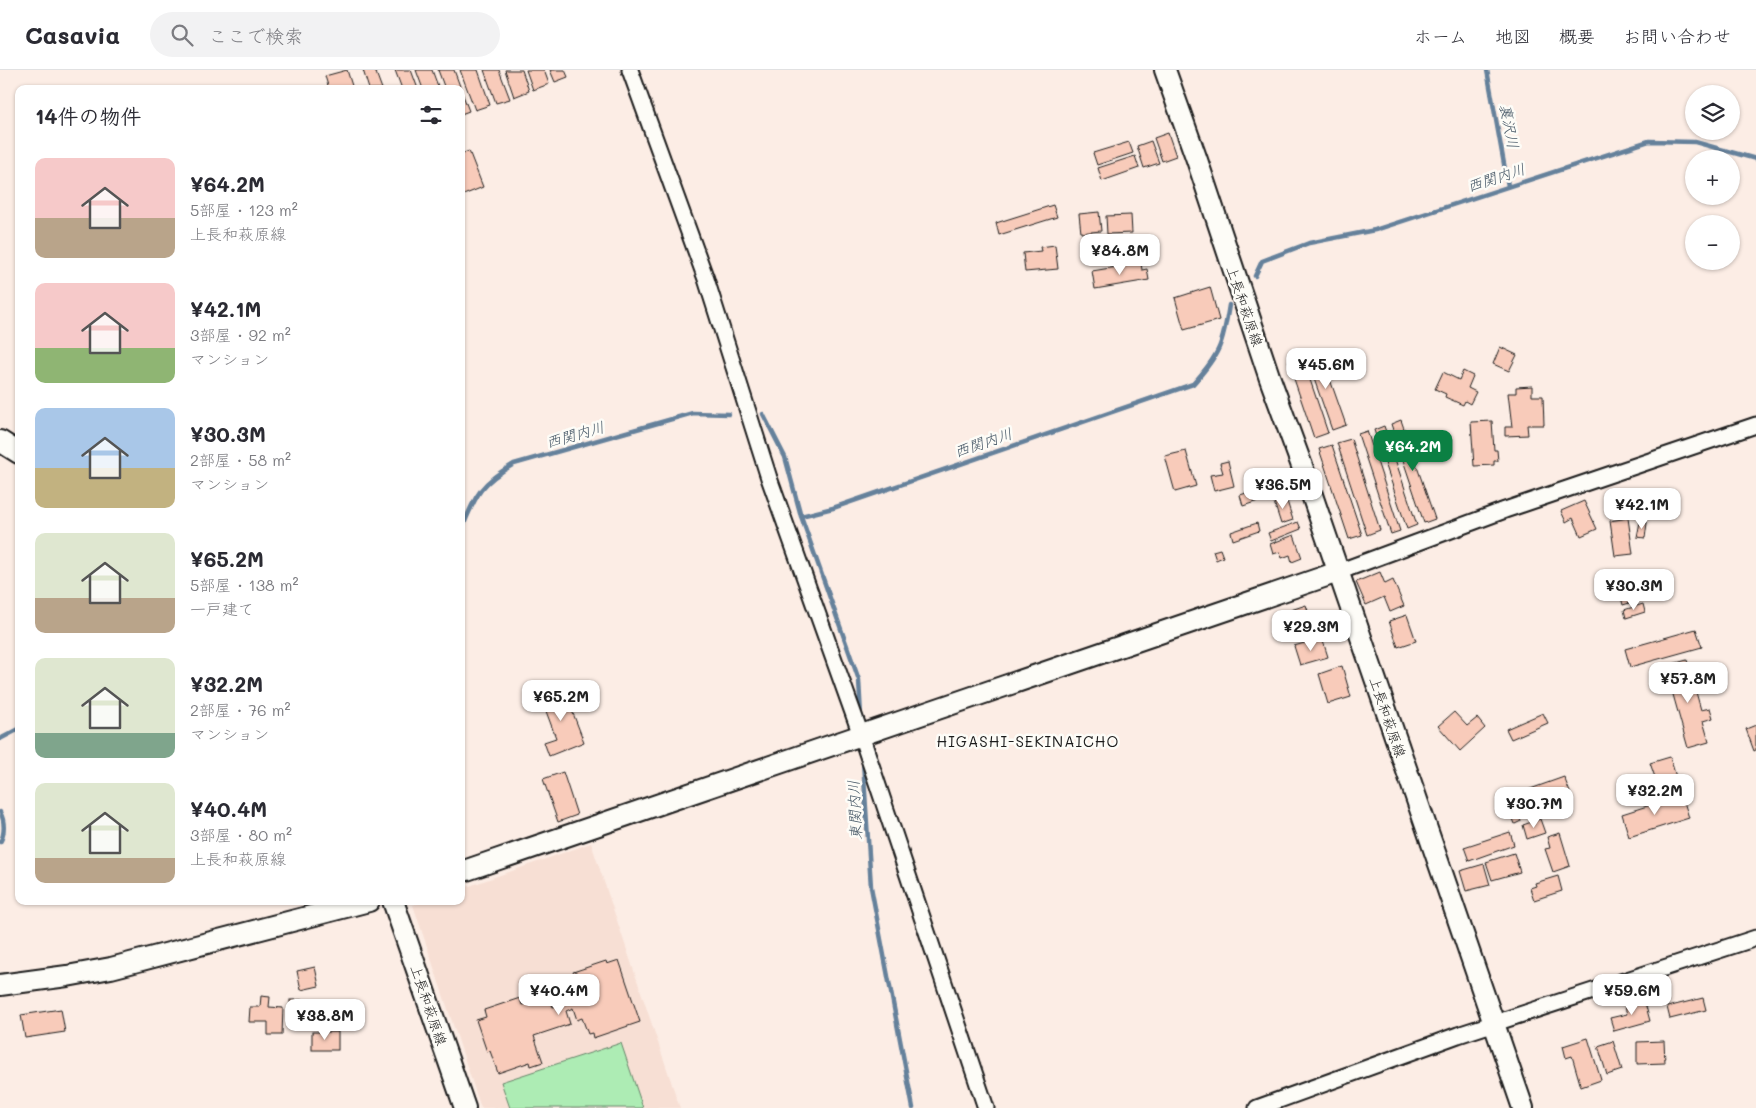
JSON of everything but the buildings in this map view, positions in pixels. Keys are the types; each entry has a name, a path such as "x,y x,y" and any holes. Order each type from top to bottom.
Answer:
{"main road":[{"name":"上長和萩原線","path":"1165,70 1198,160 1269,376 1302,466 1523,1108"},
{"path":"0,441 15,450"},
{"path":"465,871 1338,572"},
{"path":"0,985 111,968 353,905"},
{"name":"上長和萩原線","path":"395,905 465,1108"}],"street":[{"path":"630,70 706,279 769,478 861,735 986,1108"},
{"path":"1338,572 1505,510 1756,425"},
{"path":"1257,1108 1458,1035 1756,938"}],"shaded area":[{"path":"591,843 680,1108 481,1108 413,905 465,905 465,888"}],"green space":[{"path":"621,1043 643,1108 510,1108 501,1082"}],"waterway":[{"name":"裏沢川","path":"1487,70 1508,186"},
{"name":"西関内川","path":"1255,276 1262,261 1309,243 1375,230 1649,141 1695,142 1756,159"},
{"name":"西関内川","path":"801,516 833,508 1193,384 1219,348 1225,330 1229,305"},
{"name":"西関内川","path":"465,522 480,491 493,478 514,464 693,413 729,414"},
{"name":"東関内川","path":"763,414 785,457 801,516 859,680 861,716"},
{"name":"西関内川","path":"0,739 15,731"},
{"name":"東関内川","path":"863,761 871,887 913,1108"},
{"name":"西関内川","path":"0,812 4,827 0,842"}],"district":[{"name":"HIGASHI-SEKINAICHO","path":"1028,741"}]}
